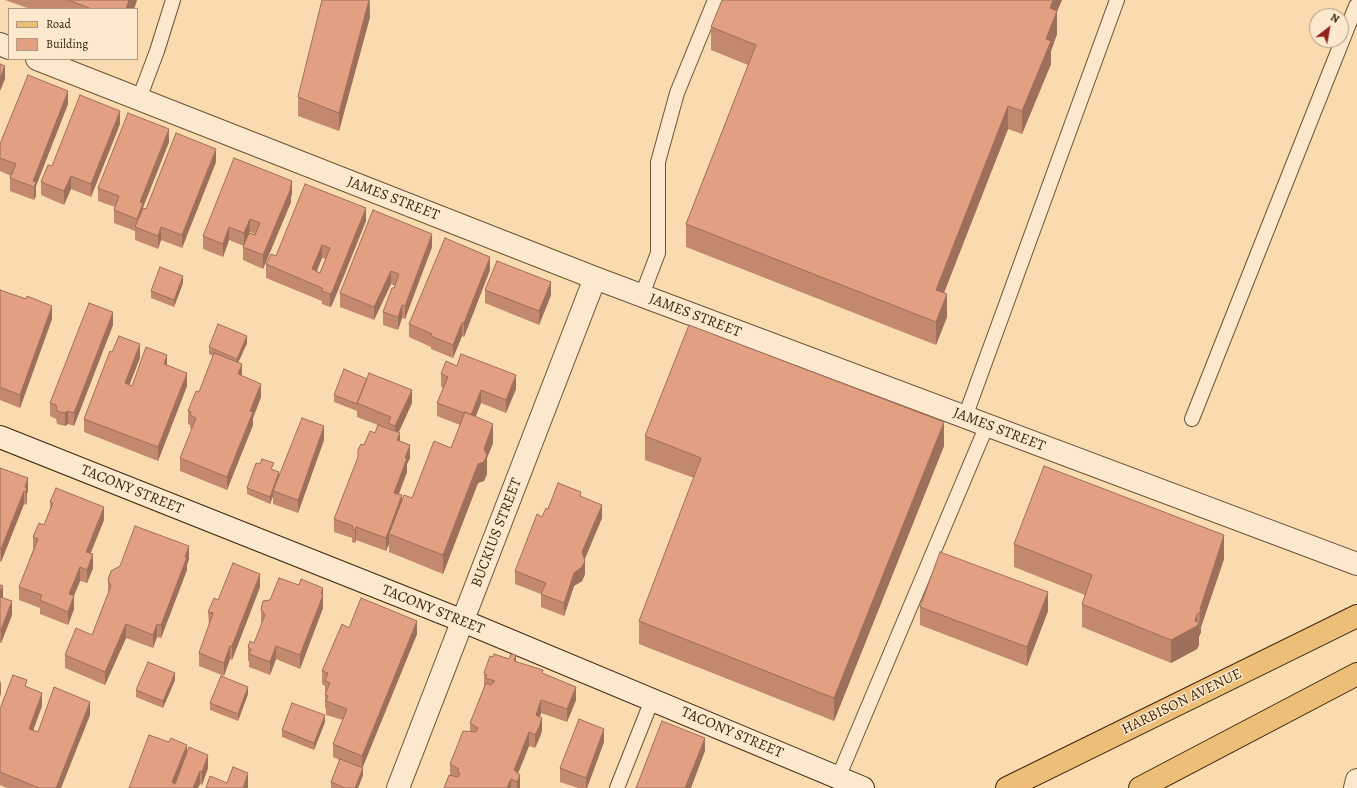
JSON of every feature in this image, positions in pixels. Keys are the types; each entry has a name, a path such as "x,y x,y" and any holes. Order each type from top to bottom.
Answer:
{"main road":[{"name":"HARBISON AVENUE","path":"1007,788 1357,616"},
{"path":"1140,788 1357,674"}],"street":[{"name":"JAMES STREET","path":"40,60 595,278 1357,564"},
{"name":"BUCKIUS STREET","path":"398,788 595,278"},
{"name":"TACONY STREET","path":"0,437 463,621 863,788"},
{"path":"1355,788 1357,780"}],"lane":[{"path":"139,99 157,51 173,0"},
{"path":"642,295 658,253 658,162 677,94 715,0"},
{"path":"965,417 1117,0"},
{"path":"1192,419 1356,6"},
{"path":"838,778 987,425"},
{"path":"617,788 652,700"}],"building":[{"path":"68,0 129,0 126,8 89,8"},
{"path":"322,0 369,0 339,113 298,97"},
{"path":"722,0 1053,0 1050,8 1057,11 1046,39 1051,41 1022,111 1008,106 936,290 947,294 936,322 686,224 756,45 711,27"},
{"path":"0,64 5,66 0,78"},
{"path":"28,75 68,91 33,181 36,182 34,187 10,178 16,164 0,158 0,144"},
{"path":"80,95 120,111 91,184 71,176 64,191 41,182 48,165 52,166"},
{"path":"128,113 169,129 140,202 143,203 137,219 114,210 119,196 98,188"},
{"path":"176,133 216,149 182,235 161,227 158,236 135,227 143,208 146,209"},
{"path":"234,158 292,181 291,188 263,255 243,247 249,233 255,235 260,223 250,219 244,233 229,227 223,244 203,236"},
{"path":"305,184 366,208 330,294 322,291 322,288 266,264 271,254 276,256","holes":["322,245 330,248 320,273 312,269"]},
{"path":"373,210 432,234 405,306 402,305 398,317 383,312 399,274 391,271 374,307 340,293"},
{"path":"445,238 490,257 464,323 462,323 453,345 431,336 432,334 409,324"},
{"path":"497,261 551,282 539,311 485,290"},
{"path":"160,267 183,276 174,300 151,291"},
{"path":"0,290 26,299 27,296 52,306 20,395 0,387"},
{"path":"89,303 113,312 74,413 68,411 65,413 57,411 56,405 50,403"},
{"path":"218,324 247,336 237,359 209,347"},
{"path":"689,325 944,422 834,698 639,621 701,458 645,436"},
{"path":"119,336 140,344 125,383 132,386 146,347 167,355 164,364 187,373 158,447 84,419 110,351 112,352"},
{"path":"214,353 242,364 238,374 261,384 250,411 253,412 227,477 180,458 196,418 190,415 191,412 188,411 196,391 199,392"},
{"path":"461,354 516,375 506,400 481,390 471,415 437,403 448,377 441,374 446,361 457,366"},
{"path":"344,369 367,379 357,404 334,395"},
{"path":"369,373 412,390 395,426 388,423 391,417 357,403"},
{"path":"465,412 493,424 484,449 487,455 484,462 478,464 443,555 389,534 404,495 412,498 434,441 451,448"},
{"path":"302,418 324,426 298,500 273,491"},
{"path":"378,425 400,433 397,440 410,445 405,458 407,458 394,493 402,495 386,538 356,527 355,530 352,529 353,526 334,519 358,457 358,450 361,444 364,445 370,431 375,433"},
{"path":"262,459 274,463 271,469 279,472 270,497 247,488 256,463 260,464"},
{"path":"1044,466 1224,535 1201,609 1199,614 1197,614 1195,621 1199,622 1197,626 1171,640 1082,604 1092,575 1014,544"},
{"path":"0,468 28,478 25,487 27,488 26,492 24,491 1,549 0,548"},
{"path":"558,483 581,492 580,496 602,505 582,552 585,561 582,567 574,573 564,603 541,594 546,583 515,571 537,514 542,517 546,508 548,509"},
{"path":"56,488 104,507 86,552 93,554 87,570 80,567 69,594 74,596 68,612 40,600 42,595 19,587 38,539 33,537 39,523 44,525 53,503 50,502"},
{"path":"135,526 189,546 185,557 187,557 161,625 157,624 153,635 126,624 105,672 65,655 76,628 92,635 111,586 108,580 111,571 120,566"},
{"path":"940,552 1048,592 1027,647 920,607"},
{"path":"233,563 260,574 224,663 199,653 213,613 208,612 214,598 218,600"},
{"path":"279,578 299,585 301,579 323,588 321,594 323,595 300,655 276,646 270,662 249,654 251,649 248,647 250,641 254,643 265,615 261,609 263,601 270,600"},
{"path":"0,585 3,586 0,592"},
{"path":"0,597 12,601 1,630 0,629"},
{"path":"361,598 417,621 362,756 333,744 347,709 326,701 328,696 325,695 330,683 325,681 328,673 322,671 342,624 349,628"},
{"path":"494,654 509,659 511,654 516,655 514,661 543,670 542,673 576,687 567,709 541,700 536,715 542,718 539,727 535,735 529,732 514,770 520,775 517,782 511,779 507,788 444,788 449,775 458,777 460,773 457,772 459,769 450,764 463,731 476,732 478,728 470,723 486,683 491,685 495,681 485,678 487,675 484,673 490,656 493,657"},
{"path":"148,662 175,673 163,701 136,690"},
{"path":"13,675 27,680 25,686 42,693 29,729 38,732 54,687 90,702 56,788 39,788 0,772 0,709"},
{"path":"221,676 248,687 238,714 210,703"},
{"path":"292,703 325,715 314,743 282,730"},
{"path":"579,719 604,729 586,778 560,768"},
{"path":"662,721 705,738 685,788 636,788"},
{"path":"149,735 169,742 171,738 187,745 172,782 175,784 189,747 208,755 202,772 200,771 193,788 129,788"},
{"path":"340,759 363,768 355,788 345,788 331,782"},
{"path":"233,767 248,773 243,788 206,788 210,776 227,783"}]}
